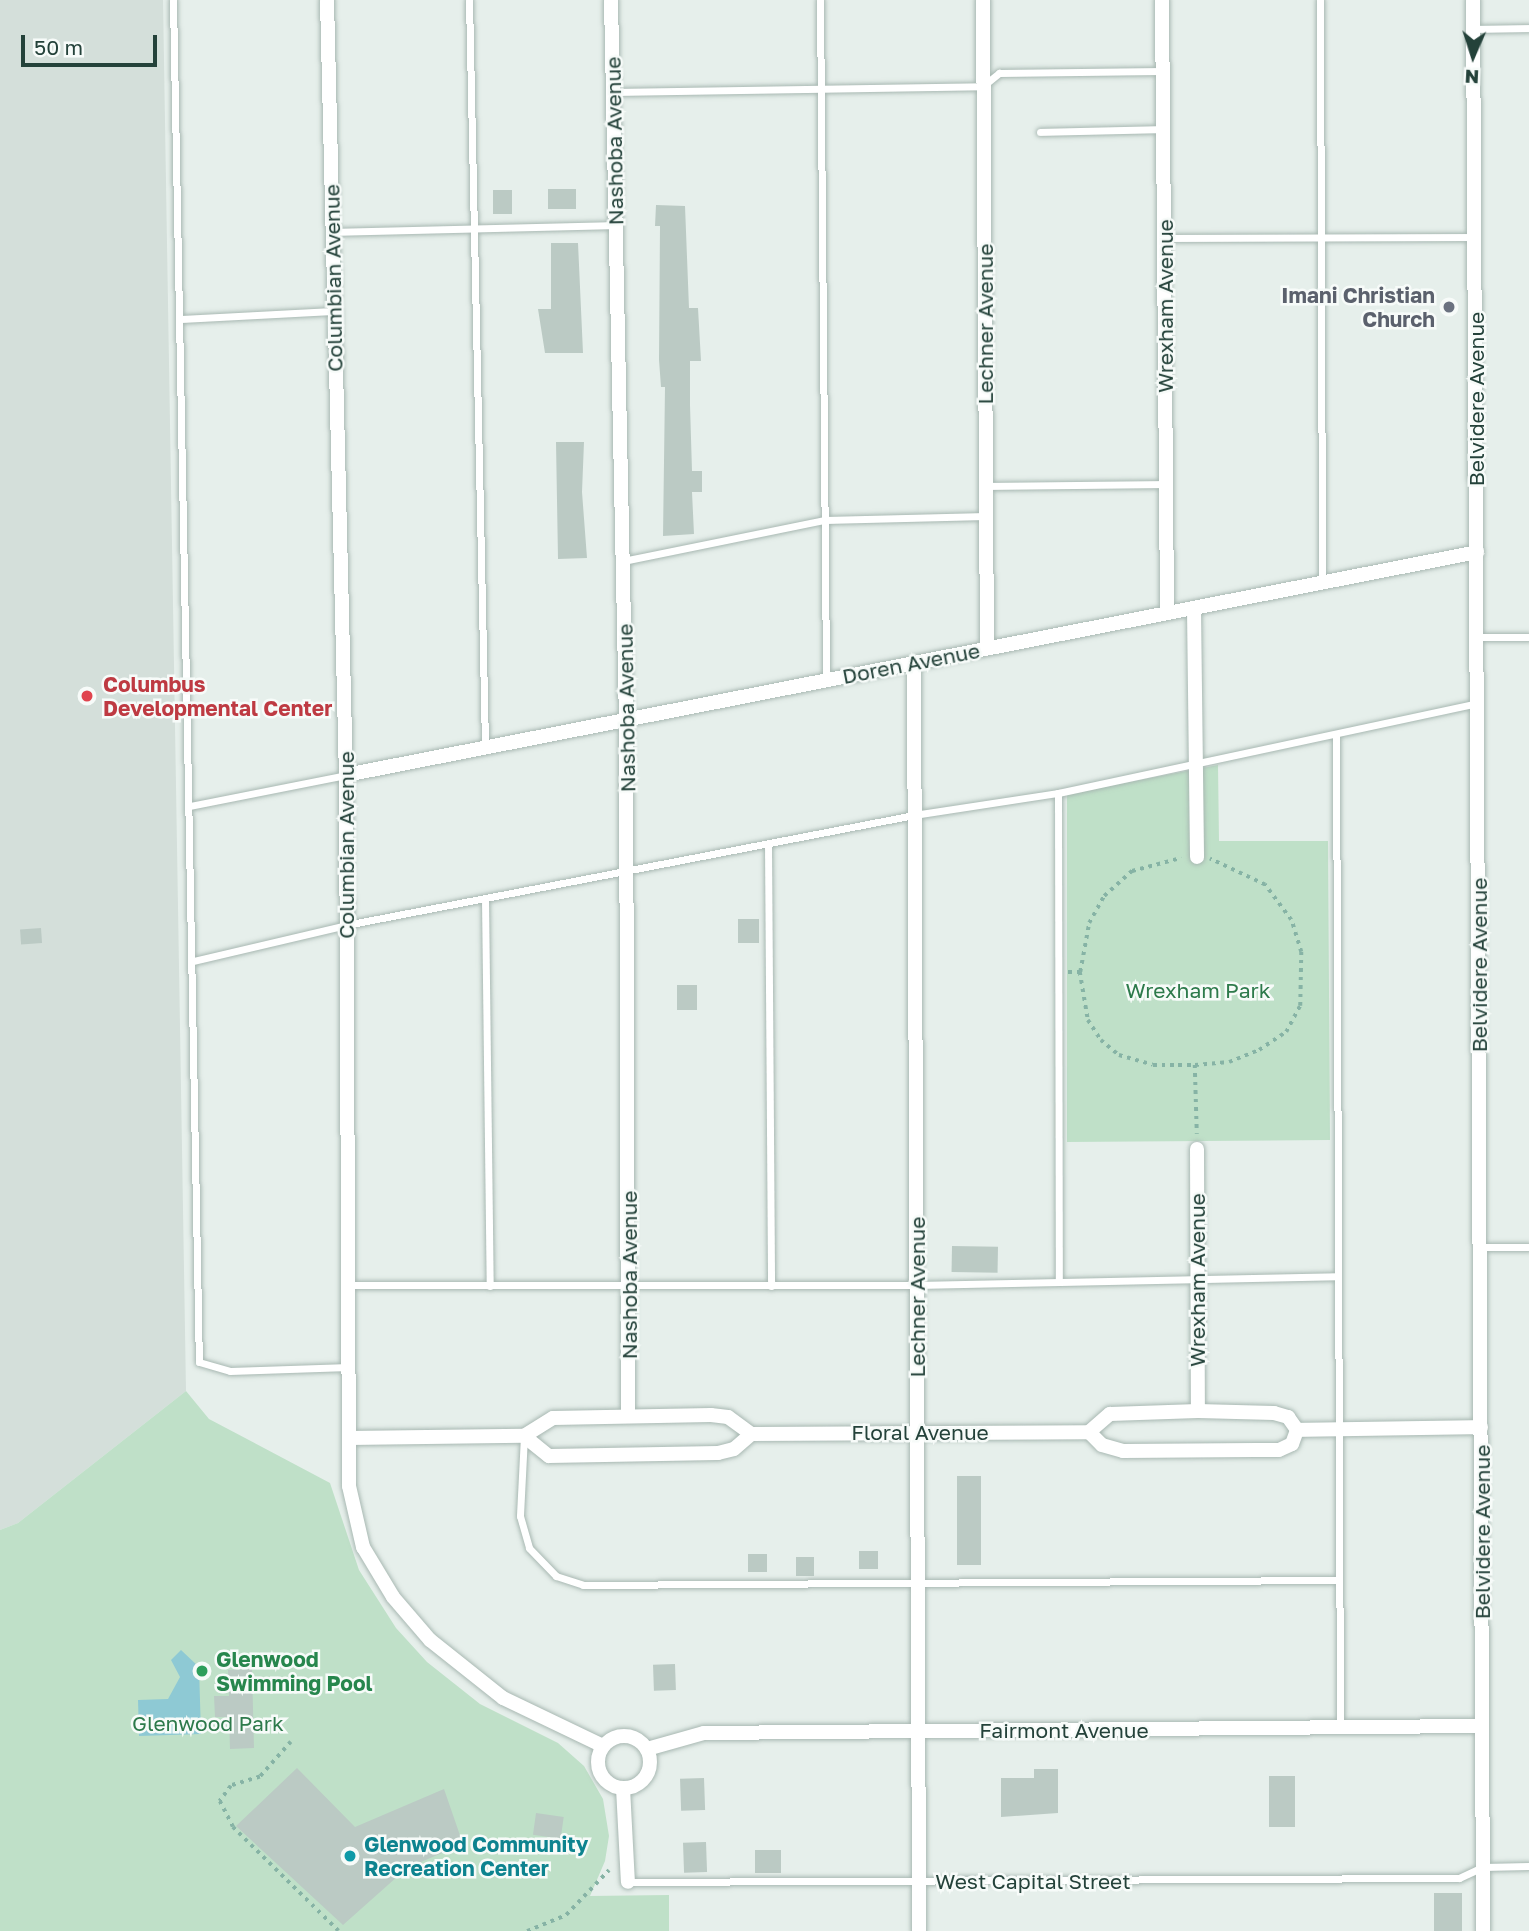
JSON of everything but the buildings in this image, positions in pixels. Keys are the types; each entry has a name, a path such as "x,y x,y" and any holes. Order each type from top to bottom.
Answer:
{"street":[{"name":"Columbian Avenue","path":"327,0 346,775 349,1437"},
{"name":"Nashoba Avenue","path":"611,0 628,873 628,1416"},
{"name":"Lechner Avenue","path":"983,0 987,648"},
{"name":"Wrexham Avenue","path":"1162,0 1167,613"},
{"name":"Belvidere Avenue","path":"1473,0 1479,637 1477,704 1483,1931"},
{"name":"Doren Avenue","path":"346,775 1477,552"},
{"path":"1194,609 1198,760 1197,857"},
{"name":"Lechner Avenue","path":"914,663 919,1931"},
{"name":"Wrexham Avenue","path":"1197,1149 1198,1412"},
{"path":"1198,1412 1274,1413 1288,1418 1297,1430 1292,1444 1279,1450 1123,1451 1101,1445 1089,1432 1110,1414 1198,1412"},
{"path":"524,1436 549,1456 718,1453 734,1449 751,1434 728,1418 711,1415 553,1418 524,1436 349,1437 349,1486 363,1548 393,1597 430,1640 503,1698 603,1746"},
{"path":"1297,1430 1482,1427"},
{"name":"Floral Avenue","path":"751,1434 1089,1432"},
{"name":"Fairmont Avenue","path":"647,1749 704,1733 1482,1726"},
{"path":"626,1735 647,1749 648,1771 638,1784 623,1788 608,1782 599,1769 603,1746 626,1735"},
{"name":"West Capital Street","path":"623,1788 628,1882"}],"lane":[{"path":"173,0 199,1362 230,1371 349,1367"},
{"path":"469,0 485,748"},
{"path":"820,0 826,680"},
{"path":"1320,0 1322,583"},
{"path":"1473,29 1529,28"},
{"path":"613,92 983,86 999,73 1163,71"},
{"path":"1041,131 1164,129"},
{"path":"332,232 616,225"},
{"path":"1164,238 1475,237"},
{"path":"180,319 334,311"},
{"path":"986,486 1166,484"},
{"path":"622,561 825,520 986,516"},
{"path":"1479,637 1529,637"},
{"path":"193,961 346,925 628,873 914,815 1058,793 1198,760 1477,704"},
{"path":"1336,734 1340,1729"},
{"path":"190,806 346,775"},
{"path":"1058,793 1059,1282"},
{"path":"768,844 771,1286"},
{"path":"485,899 490,1286"},
{"path":"1481,1247 1529,1247"},
{"path":"349,1285 916,1285 1337,1276"},
{"path":"524,1436 520,1516 529,1548 556,1576 583,1585 917,1585 1338,1580"},
{"name":"West Capital Street","path":"628,1882 1459,1878 1483,1867 1529,1866"}],"path":[{"path":"1197,857 1234,868 1265,885 1291,920 1301,952 1300,1006 1286,1032 1259,1051 1229,1062 1153,1065 1119,1055 1101,1040 1088,1020 1080,972 1089,923 1104,896 1142,867 1197,857"},
{"path":"1059,972 1080,972"},
{"path":"1195,1065 1197,1149"},
{"path":"291,1742 260,1777 231,1786 220,1801 233,1827 339,1931"},
{"path":"527,1931 566,1915 609,1870"}],"shaded area":[{"name":"Columbus Developmental Center","path":"0,0 163,0 186,1391 18,1523 0,1530"}],"green space":[{"name":"Wrexham Park","path":"1218,765 1219,841 1328,841 1330,1140 1067,1142 1067,794"},
{"name":"Glenwood Park","path":"186,1391 209,1419 330,1483 359,1570 396,1628 427,1662 480,1704 558,1743 584,1766 603,1799 609,1836 605,1861 590,1896 669,1895 669,1931 0,1931 0,1530 18,1523"}],"water":[{"path":"181,1650 199,1667 201,1734 139,1736 138,1700 168,1699 180,1677 171,1660"}],"place":[{"name":"Imani Christian Church","path":"1449,307"},
{"name":"Columbus Developmental Center","path":"87,696"},
{"name":"Glenwood Swimming Pool","path":"202,1671"},
{"name":"Glenwood Community Recreation Center","path":"350,1856"}]}
